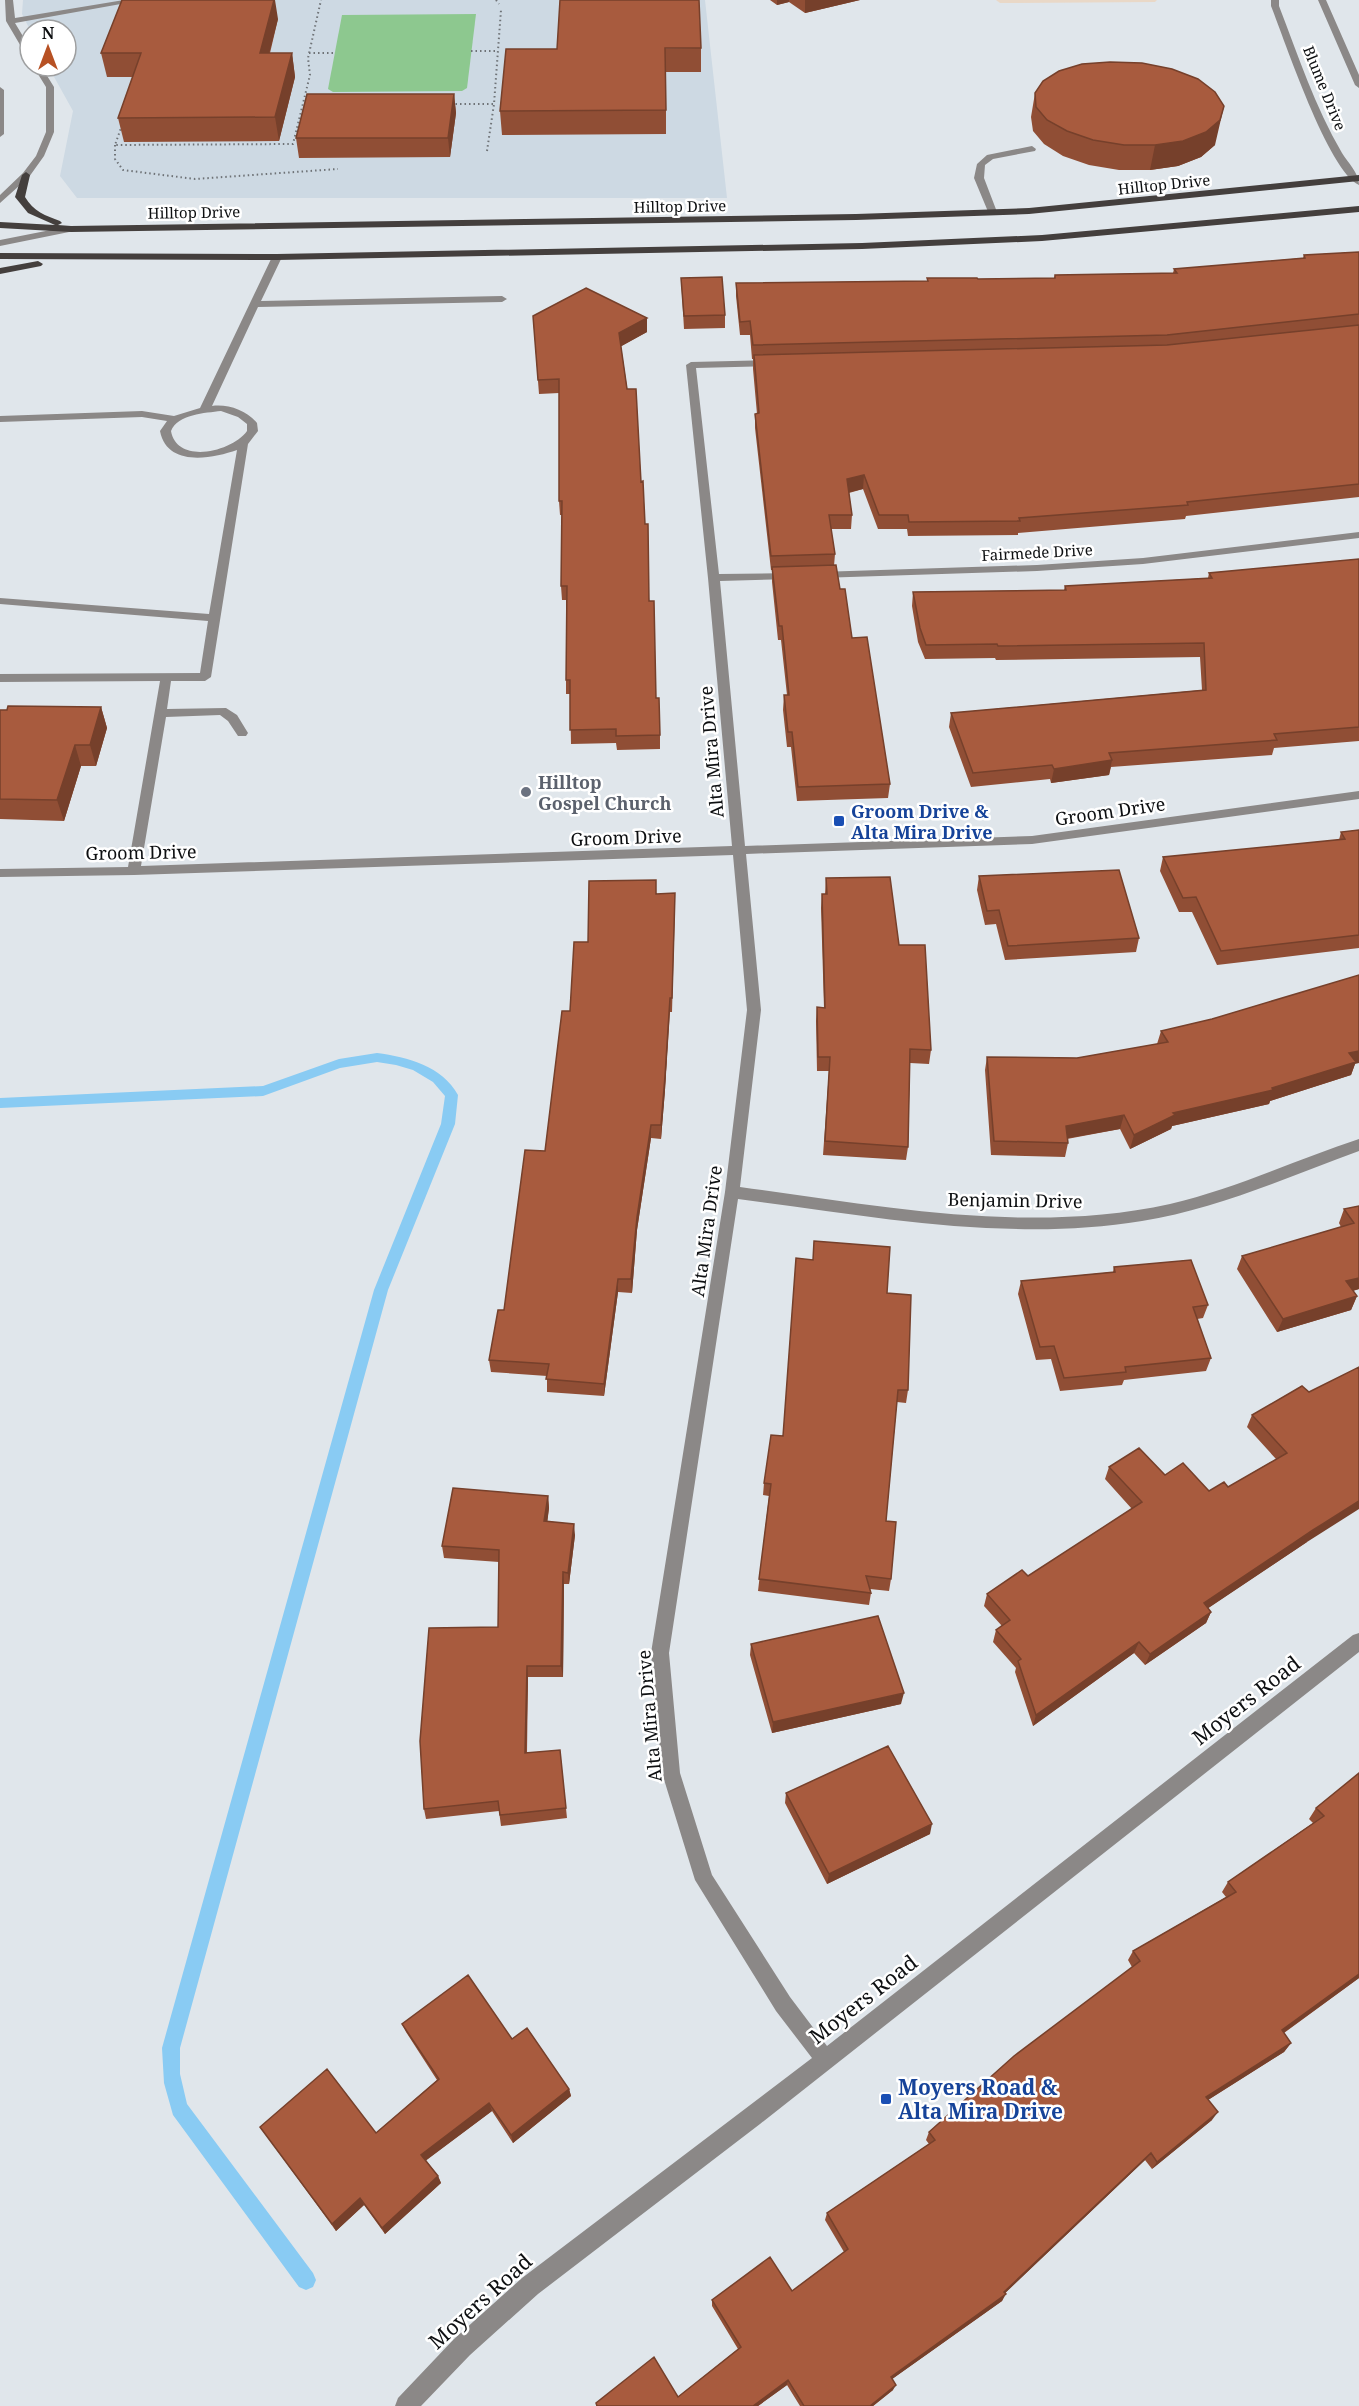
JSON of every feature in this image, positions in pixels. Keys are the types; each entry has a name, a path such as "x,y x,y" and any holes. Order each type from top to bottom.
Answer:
{"main road":[{"path":"26,175 20,197 24,205 32,213 71,229"},
{"name":"Hilltop Drive","path":"0,225 71,229 647,222 992,212 1123,203 1357,180"},
{"path":"0,256 277,257 815,247 1042,238 1359,209"},
{"path":"0,272 68,258"}],"street":[{"path":"9,0 10,21 18,35"},
{"path":"10,21 105,2 139,0"},
{"name":"Blume Drive","path":"1322,0 1359,85"},
{"name":"Blume Drive","path":"1274,2 1335,152 1357,180"},
{"path":"0,200 26,175 40,156 50,132 50,87 44,78"},
{"path":"0,90 0,134"},
{"path":"992,212 979,177 981,164 990,158 1032,149"},
{"path":"0,243 71,229"},
{"path":"205,409 277,257"},
{"path":"256,304 502,299"},
{"name":"Alta Mira Drive","path":"785,363 690,365 714,578 754,1010 732,1192 660,1653 670,1773 704,1880 783,2004 825,2059"},
{"path":"222,408 248,418 253,426 251,436 230,452 213,455 180,453 170,446 165,437 167,428 175,419 189,412 205,409 222,408"},
{"path":"0,419 142,414 175,419"},
{"path":"0,678 205,677 243,444"},
{"name":"Fairmede Drive","path":"714,578 1037,568 1120,563 1359,535"},
{"path":"0,601 214,618"},
{"path":"134,871 166,678"},
{"path":"162,707 222,711 233,718 242,733"},
{"name":"Groom Drive","path":"0,873 134,871 1032,840 1359,795"},
{"name":"Benjamin Drive","path":"732,1192 937,1218 1070,1224 1143,1215 1207,1200 1359,1145"},
{"name":"Moyers Road","path":"406,2406 462,2347 530,2286 753,2117 1359,1641"}],"path":[{"path":"116,145 293,144 310,75 309,53 321,0"},
{"path":"496,0 499,4"},
{"path":"487,151 494,104 501,10"},
{"path":"471,51 498,51"},
{"path":"309,53 335,53"},
{"path":"446,104 494,104"},
{"path":"122,123 115,159 123,170 178,179 338,169"}],"shaded area":[{"path":"23,0 705,0 727,198 77,198 60,176 73,111 55,78 78,78 78,18 24,18"},
{"path":"996,0 1157,0 1155,2 1000,3"}],"green space":[{"path":"476,14 467,88 462,91 333,92 328,89 342,15"}],"building":[{"path":"122,0 274,0 260,53 292,53 275,117 118,118 141,53 101,53"},
{"path":"560,0 699,0 701,48 665,48 666,110 500,111 506,49 557,49"},
{"path":"1142,63 1172,69 1198,79 1215,92 1224,106 1220,120 1206,132 1183,141 1155,145 1124,145 1093,140 1067,131 1047,120 1036,107 1035,93 1043,81 1059,71 1082,64"},
{"path":"307,94 454,94 448,138 296,138"},
{"path":"1359,252 1359,314 1167,335 753,345 750,321 740,322 736,283 928,281 927,278 1055,278 1055,275 1177,273 1174,269 1305,258 1304,255"},
{"path":"722,277 725,315 684,316 681,278"},
{"path":"586,288 647,318 619,333 627,389 636,389 641,482 643,481 645,524 648,524 649,601 654,601 656,698 659,698 660,735 616,736 616,729 570,730 570,680 566,680 567,586 561,586 562,501 559,501 559,379 538,380 533,316"},
{"path":"1359,325 1359,484 1187,502 1188,505 1019,518 1020,521 909,522 908,515 879,515 864,475 847,479 852,515 829,515 835,554 771,556 755,414 759,413 754,355 1167,345"},
{"path":"1359,559 1359,727 1274,734 1277,740 1109,753 1112,760 1054,769 1052,765 973,773 951,713 1206,690 1204,643 926,645 913,592 1066,590 1065,586 1212,578 1209,573"},
{"path":"836,565 840,589 845,589 852,638 867,637 890,784 798,787 792,732 788,732 784,695 789,695 782,626 779,626 772,567"},
{"path":"8,706 101,707 90,745 75,745 57,800 0,799 0,710 7,710"},
{"path":"1359,830 1359,935 1221,951 1196,897 1183,898 1163,857 1345,839 1341,832"},
{"path":"1119,870 1139,938 1008,946 999,910 987,911 979,876"},
{"path":"890,877 899,945 925,945 931,1050 910,1049 908,1147 825,1141 830,1057 818,1057 817,1007 825,1008 822,894 827,894 826,878"},
{"path":"656,880 656,894 675,893 672,998 670,998 661,1125 651,1125 637,1217 631,1279 618,1279 604,1384 546,1379 549,1364 489,1360 498,1310 504,1310 525,1150 545,1151 562,1011 570,1011 574,942 588,942 589,881"},
{"path":"1359,975 1359,1051 1349,1053 1356,1062 1272,1088 1273,1090 1173,1113 1175,1115 1134,1135 1124,1115 1066,1126 1068,1143 994,1141 987,1057 1077,1058 1168,1042 1161,1031 1212,1019"},
{"path":"1359,1206 1359,1278 1346,1281 1357,1296 1283,1319 1242,1256 1354,1223 1344,1209"},
{"path":"814,1241 890,1247 887,1293 911,1295 908,1390 898,1390 886,1521 896,1522 891,1579 866,1576 871,1593 759,1579 771,1484 764,1483 771,1435 783,1436 796,1258 813,1260"},
{"path":"1191,1260 1208,1305 1193,1307 1211,1358 1125,1367 1126,1372 1064,1378 1054,1346 1040,1347 1021,1281 1115,1272 1114,1267"},
{"path":"1359,1367 1359,1501 1204,1603 1211,1612 1150,1654 1139,1642 1036,1715 1018,1661 1021,1659 996,1630 1010,1620 987,1594 1022,1570 1028,1576 1142,1502 1109,1467 1139,1448 1165,1475 1183,1463 1209,1491 1224,1482 1228,1487 1287,1453 1252,1415 1302,1386 1309,1392"},
{"path":"453,1488 548,1496 544,1521 574,1524 568,1573 563,1572 561,1666 527,1666 525,1753 560,1750 566,1808 500,1815 498,1801 424,1809 420,1741 429,1628 498,1627 499,1550 442,1546"},
{"path":"878,1616 904,1693 773,1722 751,1644"},
{"path":"888,1746 932,1824 829,1874 786,1793"},
{"path":"1359,1773 1359,1974 1282,2030 1291,2043 1206,2097 1218,2112 1157,2162 1151,2153 1004,2292 1006,2294 891,2377 896,2385 870,2406 804,2406 788,2380 753,2406 597,2406 596,2403 654,2357 678,2397 741,2347 712,2300 770,2257 792,2291 848,2249 827,2213 935,2140 929,2132 1014,2056 1140,1961 1133,1951 1236,1892 1228,1882 1324,1816 1316,1808"},
{"path":"468,1975 512,2039 527,2028 569,2089 511,2135 489,2103 421,2155 438,2176 382,2228 360,2198 332,2224 260,2127 327,2069 376,2133 439,2079 402,2024"}],"waterway":[{"path":"0,1103 263,1091 339,1064 357,1059 377,1058 397,1060 418,1067 433,1075 452,1095 448,1124 381,1290 172,2039 171,2074 179,2109 306,2280"}],"place":[{"name":"Hilltop Gospel Church","path":"526,792"},
{"name":"Groom Drive & Alta Mira Drive","path":"839,821"},
{"name":"Moyers Road & Alta Mira Drive","path":"886,2099"}]}
